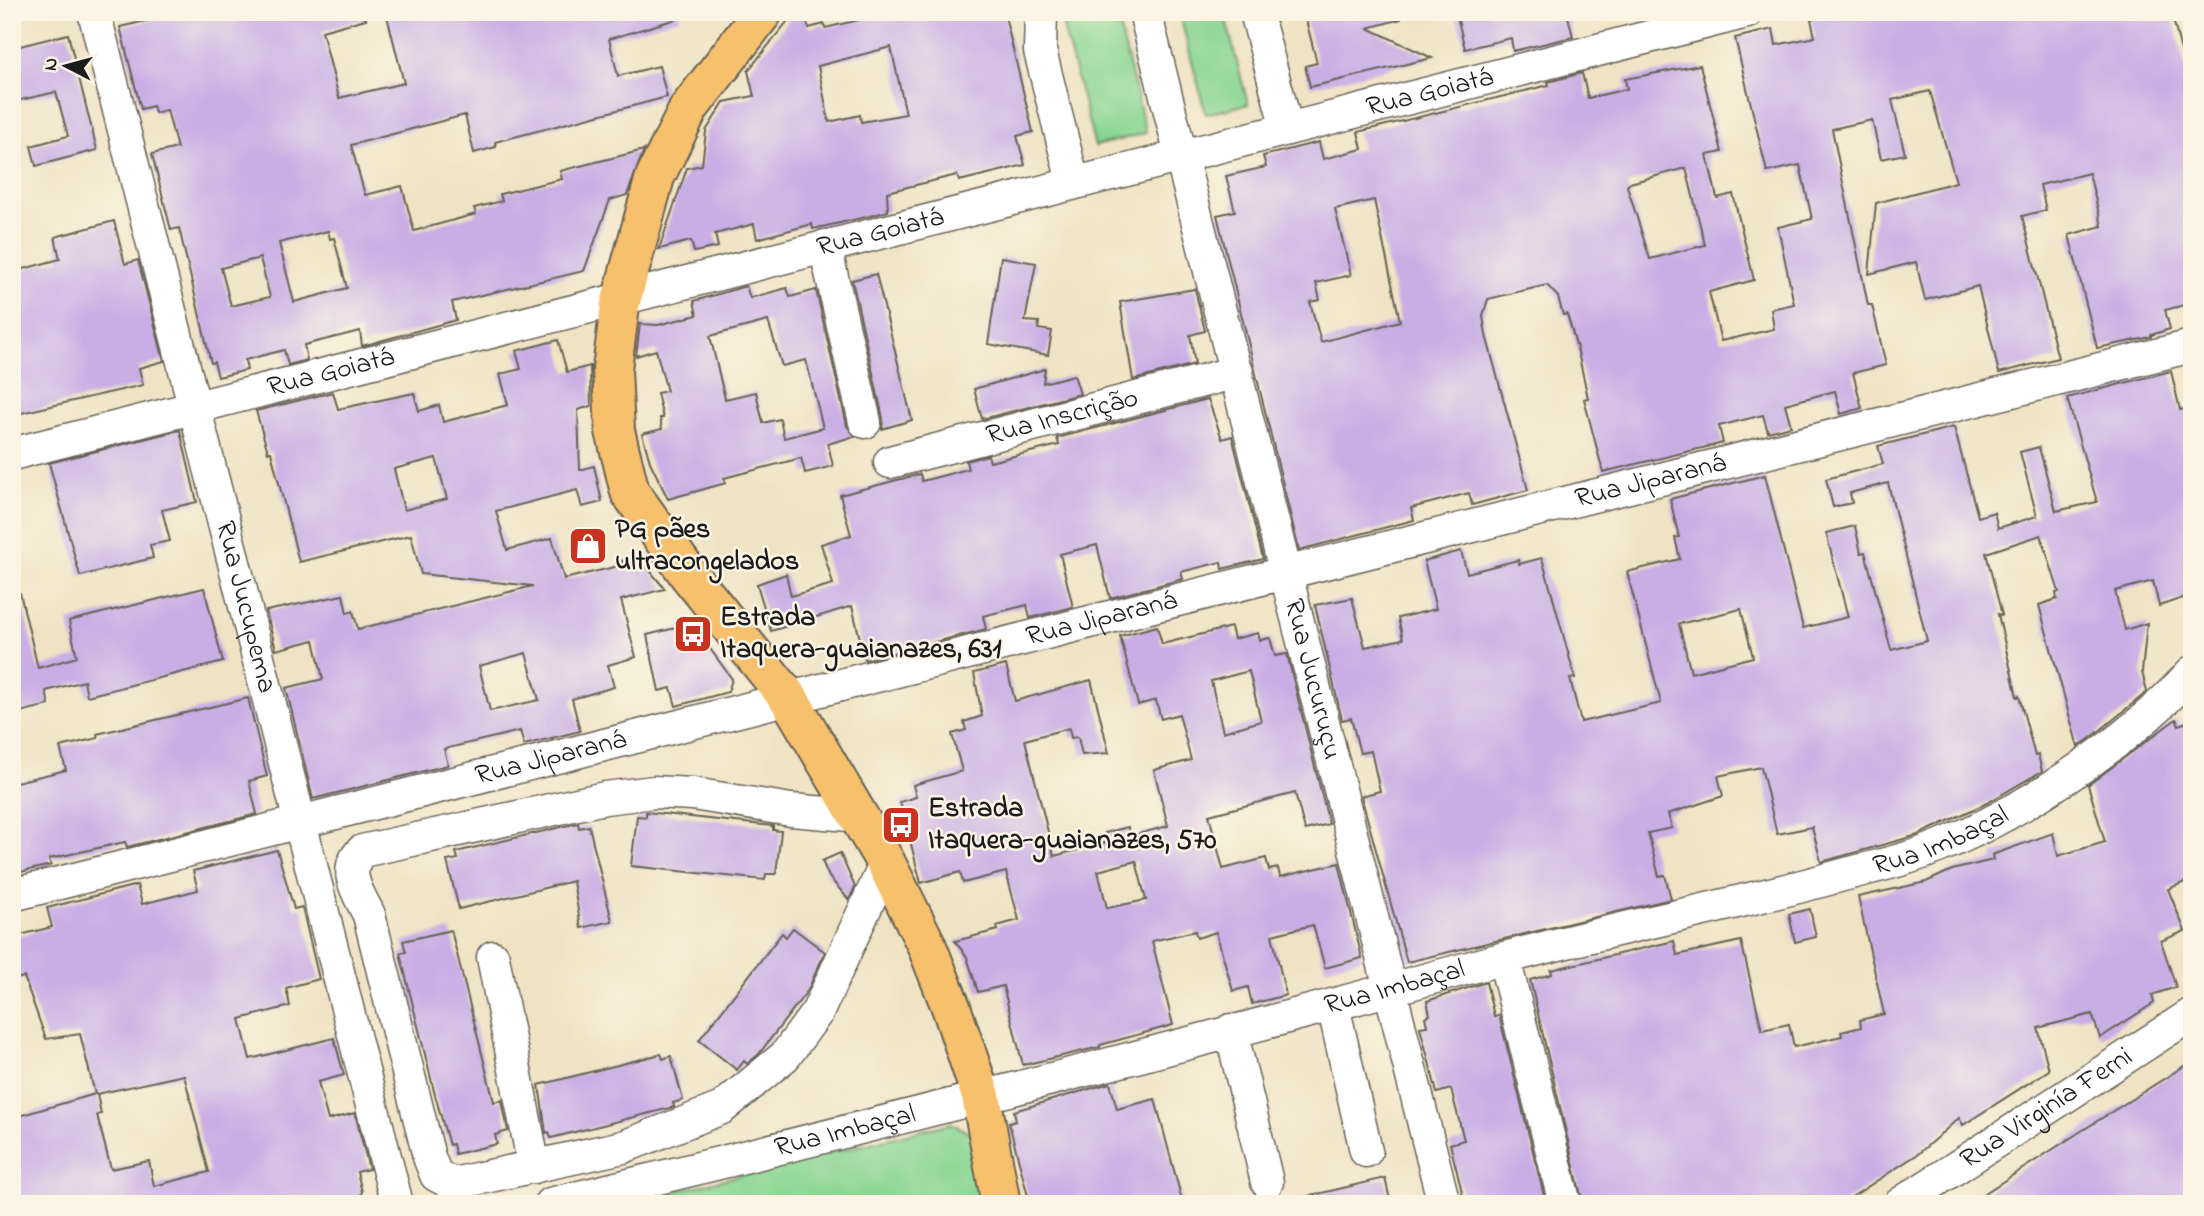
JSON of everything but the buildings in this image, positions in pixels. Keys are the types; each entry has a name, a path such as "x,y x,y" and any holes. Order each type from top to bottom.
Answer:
{"main road":[{"path":"763,12 689,108 655,177 622,298 612,369 615,431 630,492 689,575 790,700 861,816 886,863 926,944 981,1096 1001,1204"}],"street":[{"name":"Rua Jucupema","path":"94,12 397,1204"},
{"path":"1041,12 1040,51 1073,182"},
{"name":"Rua Jucuruçu","path":"1145,12 1444,1204"},
{"path":"1256,12 1287,129"},
{"name":"Rua Goiatá","path":"12,454 1747,12"},
{"path":"825,246 865,422"},
{"name":"Rua Jiparaná","path":"12,895 790,700 1287,571 2192,346"},
{"name":"Rua Inscrição","path":"890,462 1237,372"},
{"name":"Rua Imbaçal","path":"550,1204 981,1096 1392,990 1504,958 1787,890 1924,853 2053,788 2149,713 2192,671"},
{"path":"861,816 791,810 693,794 654,793 605,798 362,851 352,866 352,877 369,915 429,1157 436,1175 453,1184 623,1147 722,1108 785,1056 818,1011 886,863"},
{"path":"494,957 534,1167"},
{"path":"1504,958 1564,1204"},
{"path":"1333,1005 1366,1151"},
{"name":"Rua Virginía Ferni","path":"1900,1204 2192,1014"},
{"path":"1231,1030 1267,1182"}],"green space":[{"path":"1059,12 1116,12 1146,133 1095,146"},
{"path":"1179,12 1224,12 1248,104 1206,114"},
{"path":"951,1123 972,1134 983,1204 624,1204"}],"place":[{"name":"PG pães ultracongelados","path":"588,546"},
{"name":"Estrada Itaquera-guaianazes, 631","path":"693,634"},
{"name":"Estrada Itaquera-guaianazes, 570","path":"901,825"}]}
